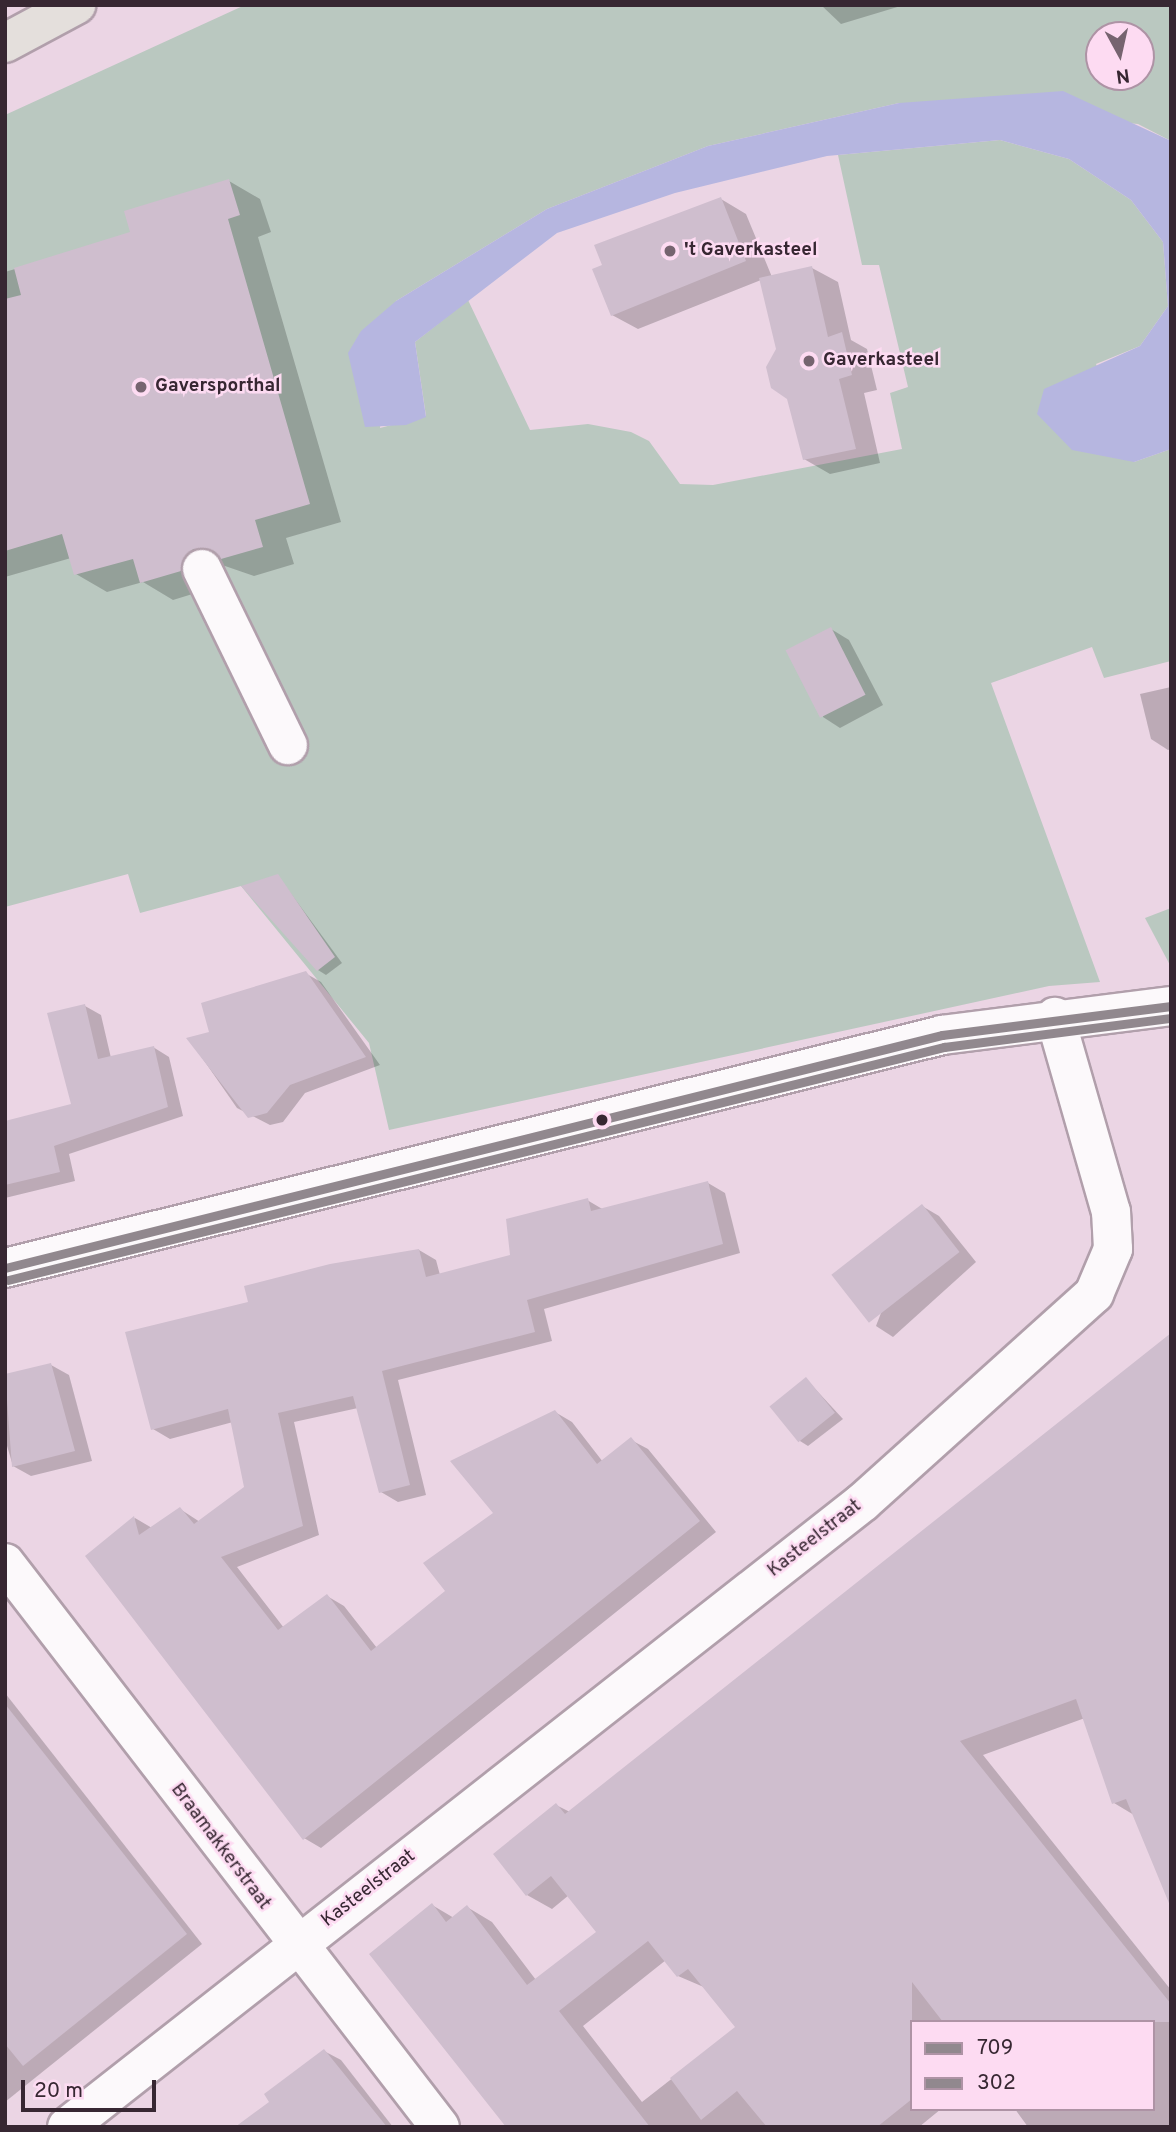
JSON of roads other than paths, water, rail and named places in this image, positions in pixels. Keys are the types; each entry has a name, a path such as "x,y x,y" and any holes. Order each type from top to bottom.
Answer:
{"main road":[{"path":"5,43 76,5"}],"street":[{"path":"202,569 288,745"},
{"path":"5,1268 942,1035 1055,1017 1171,1006"},
{"name":"Kasteelstraat","path":"67,2127 863,1502 1094,1294 1113,1249 1111,1212 1055,1017"},
{"name":"Braamakkerstraat","path":"5,1563 295,1946 440,2127"}],"water":[{"path":"1063,91 1171,141 1171,449 1134,462 1072,450 1037,414 1044,389 1140,346 1168,306 1163,242 1131,200 1069,159 1000,140 827,156 675,193 557,233 415,342 426,417 406,425 365,427 348,353 361,331 396,301 547,209 708,146 899,103"}],"place":[{"name":"'t Gaverkasteel","path":"670,251"},
{"name":"Gaverkasteel","path":"809,361"},
{"name":"Gaversporthal","path":"141,387"}]}
